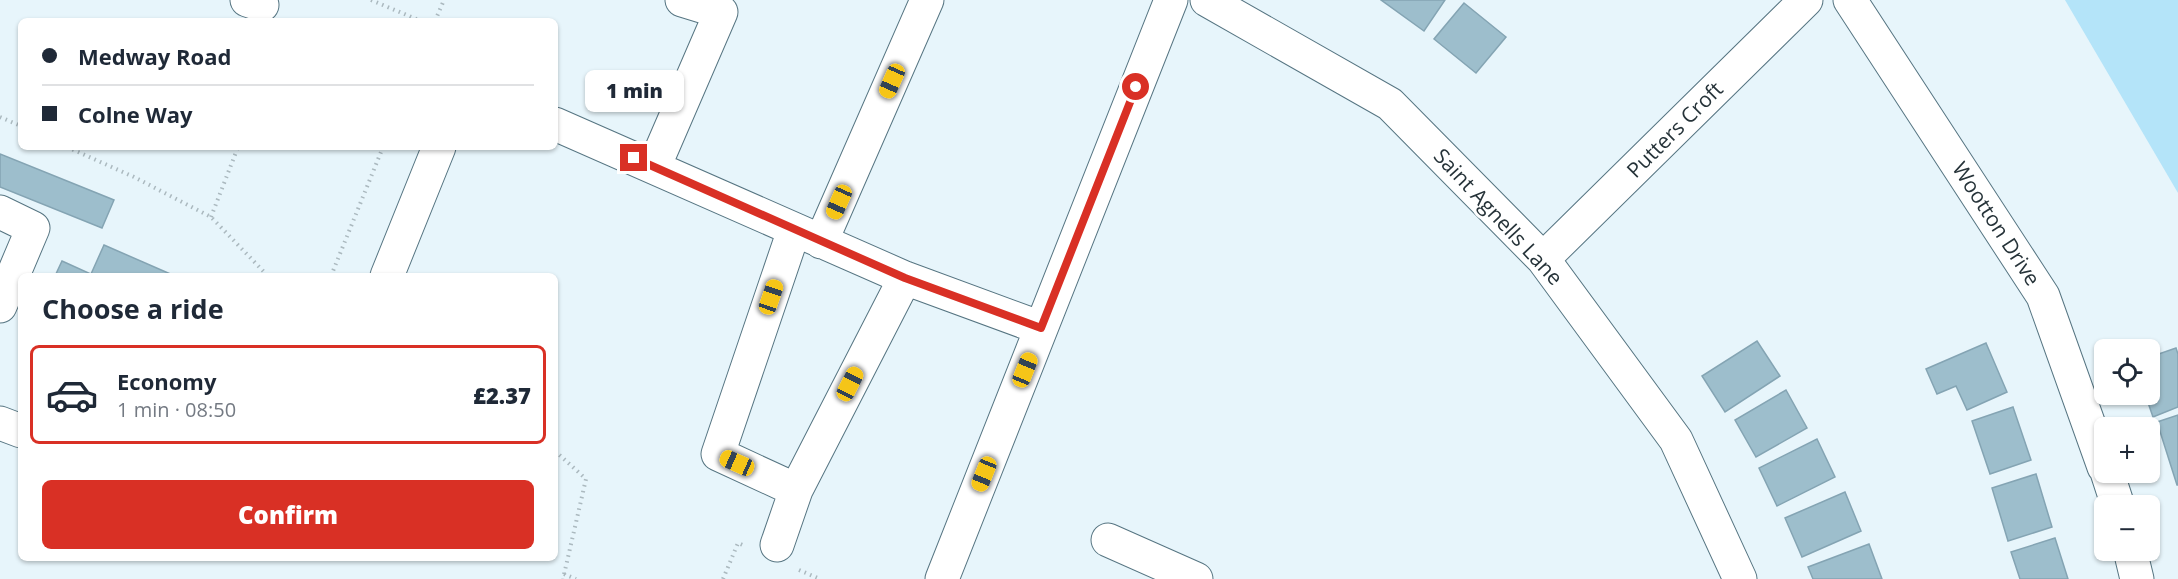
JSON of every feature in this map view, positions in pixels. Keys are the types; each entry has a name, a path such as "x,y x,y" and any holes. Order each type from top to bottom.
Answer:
{"street":[{"path":"654,167 721,12 682,0"},
{"path":"796,490 718,454 808,236 927,0"},
{"path":"942,579 1171,0"},
{"name":"Saint Agnells Lane","path":"1208,0 1390,104 1543,259 1677,441 1740,579"},
{"name":"Putters Croft","path":"1543,259 1806,0"},
{"name":"Wootton Drive","path":"1850,0 2043,296 2094,439"},
{"path":"558,125 905,278 1041,328"},
{"path":"388,273 438,150"},
{"path":"0,212 33,228 0,306"},
{"path":"777,545 796,490 905,278"},
{"path":"0,423 18,430"},
{"path":"1108,540 1196,579"},
{"path":"2133,561 2137,579"}],"path":[{"path":"371,0 414,18"},
{"path":"436,18 444,0"},
{"path":"0,117 18,125"},
{"path":"74,150 135,177 211,217 263,273"},
{"path":"211,217 237,150"},
{"path":"332,273 382,150"},
{"path":"558,454 586,479 563,576 576,579"}],"shaded area":[{"path":"2065,0 2178,0 2178,193"}],"building":[{"path":"1381,0 1445,0 1424,31"},
{"path":"1464,3 1506,37 1476,73 1434,39"},
{"path":"0,154 114,200 102,228 0,187"},
{"path":"104,245 168,273 91,273"},
{"path":"62,261 89,273 56,273"},
{"path":"1757,341 1780,376 1725,412 1702,376"},
{"path":"1986,343 2007,392 1967,410 1956,386 1937,394 1926,369"},
{"path":"2176,348 2178,407 2153,417 2149,405 2160,405 2160,354"},
{"path":"1786,390 1807,428 1756,457 1735,420"},
{"path":"2013,407 2031,460 1990,474 1972,421"},
{"path":"2178,415 2178,485 2160,431 2160,421"},
{"path":"1817,439 1835,477 1777,506 1759,468"},
{"path":"2036,474 2052,527 2008,541 1992,488"},
{"path":"1845,492 1861,531 1802,557 1785,518"},
{"path":"2055,538 2068,579 2020,579 2011,552"},
{"path":"1869,544 1882,579 1813,579 1808,567"}],"route":[{"path":"634,158 905,278 1041,328 1136,87"}]}
